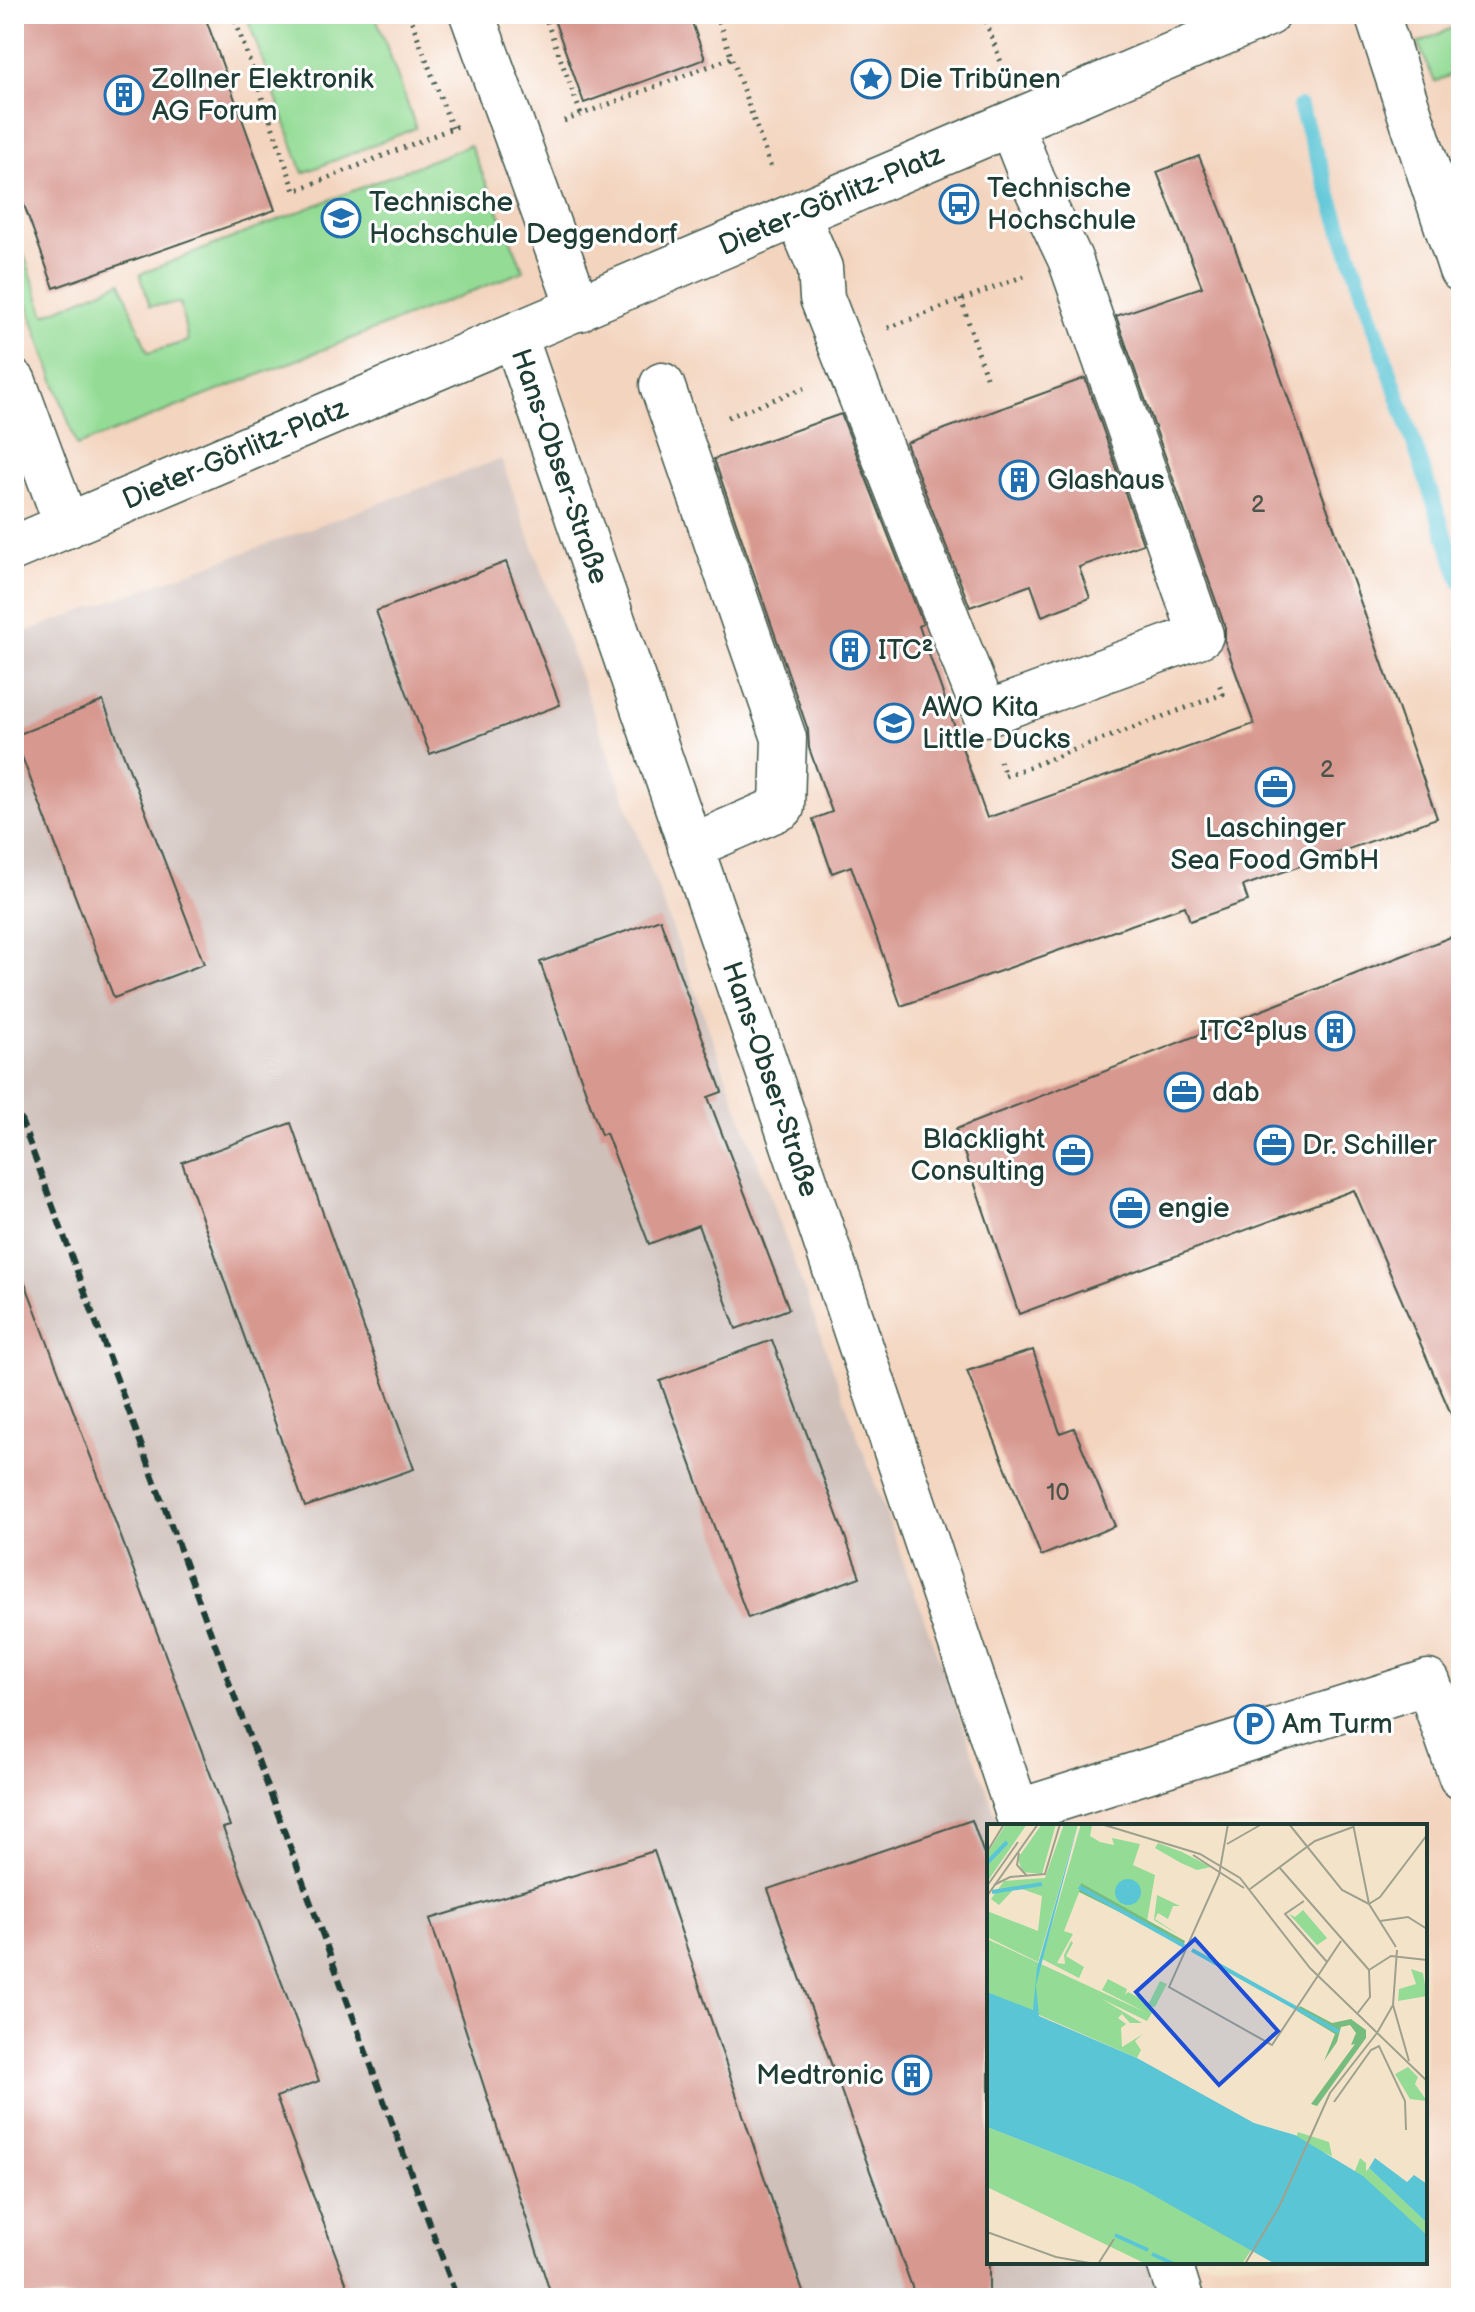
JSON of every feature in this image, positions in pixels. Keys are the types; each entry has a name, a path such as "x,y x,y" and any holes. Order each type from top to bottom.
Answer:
{"street":[{"path":"472,14 579,309"},
{"name":"Dieter-Görlitz-Platz","path":"14,548 1011,125 1200,27 1268,14"},
{"path":"1377,14 1461,270"},
{"path":"798,216 820,268 822,298 985,714 1201,635 1070,259 1033,181 1011,125"},
{"name":"Hans-Obser-Straße","path":"515,336 1019,1819"},
{"path":"14,382 67,526"},
{"path":"662,385 784,738 782,807 690,847"},
{"path":"1019,1819 1428,1682 1461,1777"},
{"path":"1170,2264 1181,2298"}],"path":[{"path":"233,14 295,191 452,128 409,14"},
{"path":"544,14 581,114"},
{"path":"716,14 773,174"},
{"path":"983,14 1007,79"},
{"path":"517,138 731,58"},
{"path":"680,436 961,299 1070,259"},
{"path":"961,299 987,380"}],"shaded area":[{"path":"14,14 1461,14 1461,2298 1172,2298 1160,2264 1427,2264 1427,1824 999,1824 501,460 14,636"},
{"path":"501,459 999,1824 987,1824 987,2264 1160,2264 1172,2298 14,2298 14,636"}],"green space":[{"path":"246,14 375,14 416,128 303,173"},
{"path":"1461,24 1461,70 1435,82 1418,43"},
{"path":"470,145 524,271 77,446 24,295 14,297 14,226 45,315 121,282 148,353 188,341 180,303 150,306 140,274"}],"building":[{"name":"Zollner Elektronik AG Forum","path":"14,14 204,14 275,210 54,288 14,177"},
{"path":"552,14 689,14 705,59 584,103"},
{"name":"ITC²","path":"1199,156 1228,228 1437,818 1243,886 1248,901 1190,921 1185,906 901,1006 851,866 832,873 813,819 832,812 809,748 808,730 714,459 841,414 923,624 919,626 987,818 1254,724 1225,642 1225,627 1116,316 1202,287 1157,172"},
{"name":"Glashaus","path":"1085,378 1143,544 1079,567 1090,598 1042,616 1031,585 970,607 906,443"},
{"path":"506,562 560,705 430,754 376,611"},
{"path":"103,701 204,964 114,998 14,736"},
{"path":"660,919 722,1092 708,1097 789,1309 736,1329 698,1225 649,1244 606,1133 601,1135 540,962"},
{"name":"ITC²plus","path":"1461,933 1461,1437 1354,1190 1019,1314 956,1129"},
{"path":"291,1123 414,1469 305,1507 182,1162"},
{"path":"18,1264 230,1826 223,1828 319,2081 276,2097 352,2298 14,2298 14,1265"},
{"path":"772,1340 860,1577 748,1618 660,1381"},
{"path":"1033,1350 1060,1433 1074,1428 1115,1526 1041,1556 967,1371"},
{"name":"Medtronic","path":"972,1820 987,1863 989,2298 916,2298 768,1889"},
{"path":"654,1851 805,2298 552,2298 430,1919"}],"waterway":[{"path":"1300,107 1461,582"}],"railway":[{"path":"14,1101 457,2298"}],"place":[{"name":"Die Tribünen","path":"871,79"},
{"name":"Zollner Elektronik AG Forum","path":"124,95"},
{"name":"Technische Hochschule","path":"959,204"},
{"name":"Technische Hochschule Deggendorf","path":"341,218"},
{"name":"Glashaus","path":"1019,480"},
{"name":"ITC²","path":"850,650"},
{"name":"AWO Kita Little Ducks","path":"894,723"},
{"name":"Laschinger Sea Food GmbH","path":"1275,787"},
{"name":"ITC²plus","path":"1335,1031"},
{"name":"dab","path":"1184,1092"},
{"name":"Dr. Schiller","path":"1274,1145"},
{"name":"Blacklight Consulting","path":"1073,1155"},
{"name":"engie","path":"1130,1208"},
{"name":"Am Turm","path":"1254,1724"},
{"name":"Medtronic","path":"912,2075"}]}
